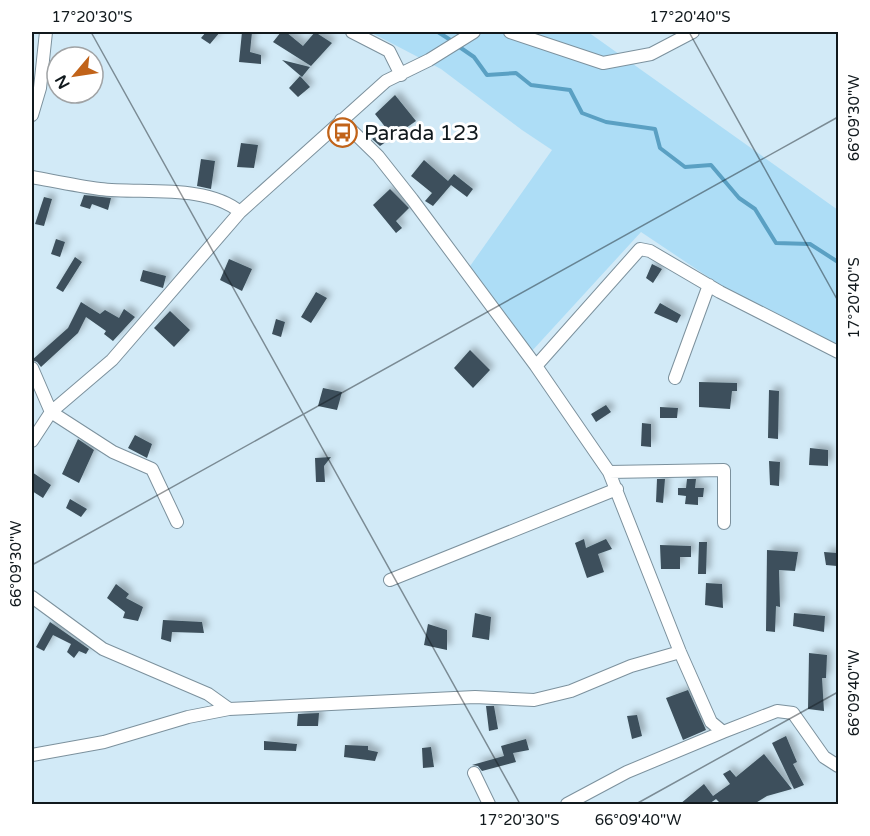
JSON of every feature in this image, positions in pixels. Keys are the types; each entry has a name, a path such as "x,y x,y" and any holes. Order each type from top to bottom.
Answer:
{"street":[{"path":"32,115 40,88 46,32"},
{"path":"352,32 389,51 401,75"},
{"path":"32,441 51,412 112,360 240,212 386,81 429,60 473,32"},
{"path":"510,32 603,63 651,54 693,32"},
{"path":"341,120 378,156 412,199 536,366 609,472 680,652 711,722 723,732"},
{"path":"32,177 100,189 203,195 228,201 240,212"},
{"path":"536,366 640,249 650,251 709,285 838,352"},
{"path":"675,378 709,285"},
{"path":"32,368 51,412 113,452 152,469 177,522"},
{"path":"609,472 724,470 724,523"},
{"path":"390,580 617,489"},
{"path":"32,597 103,649 208,694 229,709"},
{"path":"32,755 104,742 188,717 229,709 475,697 534,700 571,691 631,666 680,652"},
{"path":"567,804 627,772 777,711 793,713 824,757 838,766"},
{"path":"474,773 489,804"}],"shaded area":[{"path":"370,32 588,32 838,210 838,346 738,297 641,232 531,352 468,269 552,150 441,69"}],"building":[{"path":"206,32 220,32 210,44 201,38"},
{"path":"242,32 252,32 250,52 261,55 261,64 239,62"},
{"path":"281,32 286,32 303,46 315,32 332,43 311,66 273,42"},
{"path":"282,60 310,67 302,77"},
{"path":"300,76 310,87 298,97 289,88"},
{"path":"395,95 416,121 380,146 372,139 386,128 375,114"},
{"path":"241,143 258,145 254,168 237,167"},
{"path":"201,159 215,161 211,189 197,186"},
{"path":"424,160 448,181 454,174 473,189 467,197 451,185 433,206 425,201 432,193 411,176"},
{"path":"390,189 409,208 396,221 402,228 396,233 373,205"},
{"path":"84,195 111,198 108,210 92,204 90,209 80,206"},
{"path":"44,197 52,199 44,226 35,224"},
{"path":"56,239 65,242 60,257 51,254"},
{"path":"75,257 82,262 63,292 56,288"},
{"path":"229,259 252,269 242,291 220,280"},
{"path":"652,264 662,269 653,283 646,278"},
{"path":"143,270 166,276 163,288 140,281"},
{"path":"316,292 327,298 311,323 301,317"},
{"path":"81,302 100,314 105,310 119,318 124,309 135,317 113,341 104,334 106,331 86,317 78,333 41,367 32,360 68,328"},
{"path":"660,303 681,315 677,323 654,313"},
{"path":"170,311 190,330 174,347 154,328"},
{"path":"276,319 285,322 281,337 272,334"},
{"path":"470,350 490,370 473,388 454,368"},
{"path":"699,382 737,383 737,391 732,391 730,409 699,407"},
{"path":"323,388 342,392 337,410 318,406"},
{"path":"769,390 779,391 778,439 768,438"},
{"path":"606,405 611,412 596,422 591,414"},
{"path":"660,407 678,408 677,418 660,418"},
{"path":"642,423 651,424 651,447 641,446"},
{"path":"135,435 152,444 147,458 128,448"},
{"path":"78,439 94,450 79,483 62,474"},
{"path":"810,448 828,450 828,466 809,465"},
{"path":"331,457 324,466 325,482 316,482 315,458"},
{"path":"769,461 780,462 779,486 770,485"},
{"path":"32,472 51,485 43,498 32,491"},
{"path":"657,479 665,479 663,503 656,502"},
{"path":"687,479 696,479 695,488 704,488 703,497 698,497 698,505 685,504 686,496 678,495 678,488 686,488"},
{"path":"70,499 87,509 81,517 66,508"},
{"path":"584,539 586,548 606,539 612,549 598,554 604,572 587,578 575,543"},
{"path":"699,542 707,542 706,574 698,574"},
{"path":"660,545 691,546 691,557 680,557 680,569 661,569"},
{"path":"767,550 798,552 795,571 779,570 780,607 776,606 775,632 766,631"},
{"path":"824,552 837,553 837,566 826,565"},
{"path":"706,583 722,584 723,608 705,605"},
{"path":"116,584 129,594 126,598 143,607 138,621 123,618 125,612 107,598"},
{"path":"475,613 491,617 489,640 472,637"},
{"path":"794,613 825,616 824,632 793,626"},
{"path":"163,620 202,622 204,633 172,632 171,642 161,639"},
{"path":"50,622 89,649 86,654 79,651 74,658 67,652 71,644 53,635 44,651 36,647"},
{"path":"428,624 447,630 447,650 424,645"},
{"path":"809,653 827,655 826,678 822,678 824,711 808,709"},
{"path":"688,690 706,730 683,740 666,698"},
{"path":"486,706 494,706 498,729 489,731"},
{"path":"319,713 318,726 297,726 298,714"},
{"path":"637,715 642,736 632,739 627,716"},
{"path":"786,736 797,762 793,764 804,785 794,789 772,743"},
{"path":"526,739 529,750 513,753 516,762 482,771 478,766 472,765 504,756 501,746"},
{"path":"264,741 297,744 296,751 264,750"},
{"path":"345,745 368,746 368,750 378,752 375,761 344,757"},
{"path":"431,747 434,767 423,768 422,748"},
{"path":"764,754 792,789 767,796 754,804 721,804 716,799 709,804 680,804 704,784 713,796 730,784 723,774 730,770 736,777"}],"waterway":[{"path":"438,32 452,41"},
{"path":"458,46 474,57 487,75 516,73 531,85 570,90 582,113 606,122 655,129 660,148 685,167 711,165 739,198 755,209 776,243 810,244 838,262"}],"place":[{"name":"Parada 123","path":"343,133"}]}
